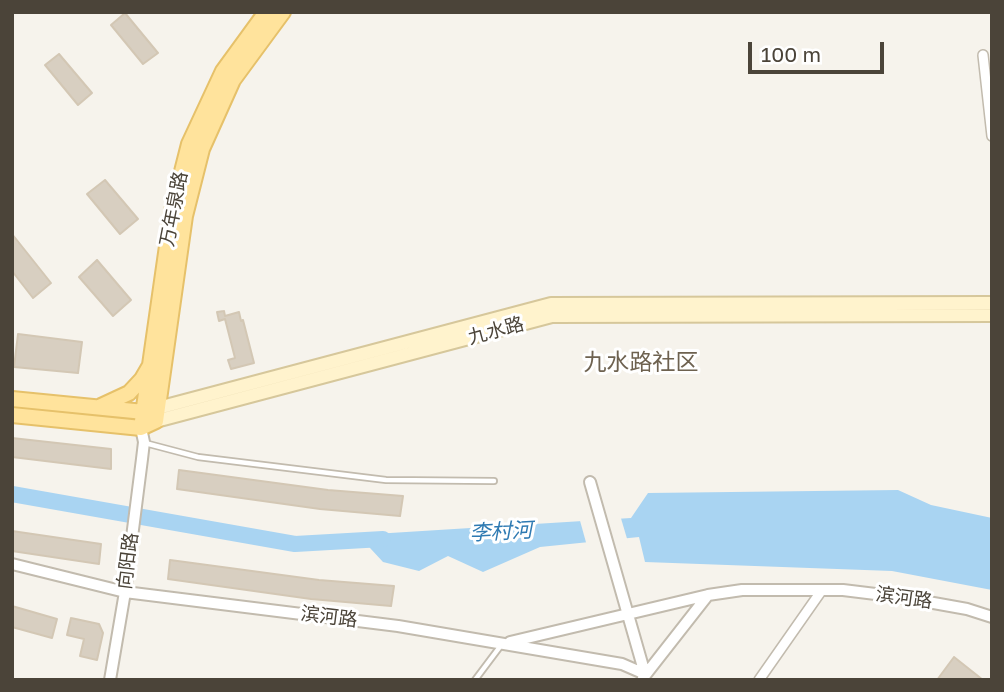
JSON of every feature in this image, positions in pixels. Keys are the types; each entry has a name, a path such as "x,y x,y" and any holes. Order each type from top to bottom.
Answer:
{"main road":[{"name":"万年泉路","path":"153,414 151,363 172,211 189,144 223,71 267,12"},
{"name":"万年泉路","path":"143,435 153,414 185,216 202,149 233,80 283,12"},
{"name":"九水路","path":"153,414 551,304 992,303"},
{"name":"九水路","path":"12,399 153,414 552,316 992,316"},
{"path":"97,407 129,393 142,379 151,363"},
{"path":"12,415 143,435"}],"street":[{"path":"983,55 992,136"},
{"name":"向阳路","path":"110,680 125,592 143,435"},
{"path":"590,481 622,586 643,677"},
{"name":"滨河路","path":"12,564 125,592 398,626 622,664 643,677"},
{"name":"滨河路","path":"502,643 708,595 742,590 822,590 900,597 967,609 992,617"},
{"path":"760,680 822,590"},
{"path":"643,677 708,595"}],"lane":[{"path":"143,435 198,457 386,480 494,481"},
{"path":"475,680 502,643"}],"water":[{"path":"898,490 931,505 992,518 992,590 892,571 645,562 639,537 540,547 483,572 448,556 419,571 383,562 358,535 631,518 648,493"}],"pier":[{"path":"620,515 628,542 587,546 579,517"}],"building":[{"path":"125,13 158,53 143,64 111,25"},
{"path":"59,54 92,93 78,105 45,65"},
{"path":"105,180 138,219 120,234 87,194"},
{"path":"12,234 51,283 33,298 12,271"},
{"path":"97,260 131,300 113,316 79,277"},
{"path":"224,311 225,316 239,312 254,363 231,369 228,360 235,358 225,319 219,321 217,312"},
{"path":"18,334 82,342 78,373 14,367"},
{"path":"12,438 111,449 111,469 12,457"},
{"path":"179,470 328,490 403,496 400,516 320,509 177,489"},
{"path":"12,531 101,544 99,564 12,551"},
{"path":"170,560 319,580 394,586 391,606 311,599 168,579"},
{"path":"12,606 57,619 52,638 12,627"},
{"path":"71,618 99,624 103,633 97,660 80,656 84,639 67,635"},
{"path":"954,657 983,680 937,680"}],"waterway":[{"name":"李村河","path":"12,494 295,544 383,539"}],"district":[{"name":"九水路社区","path":"641,363"}]}
